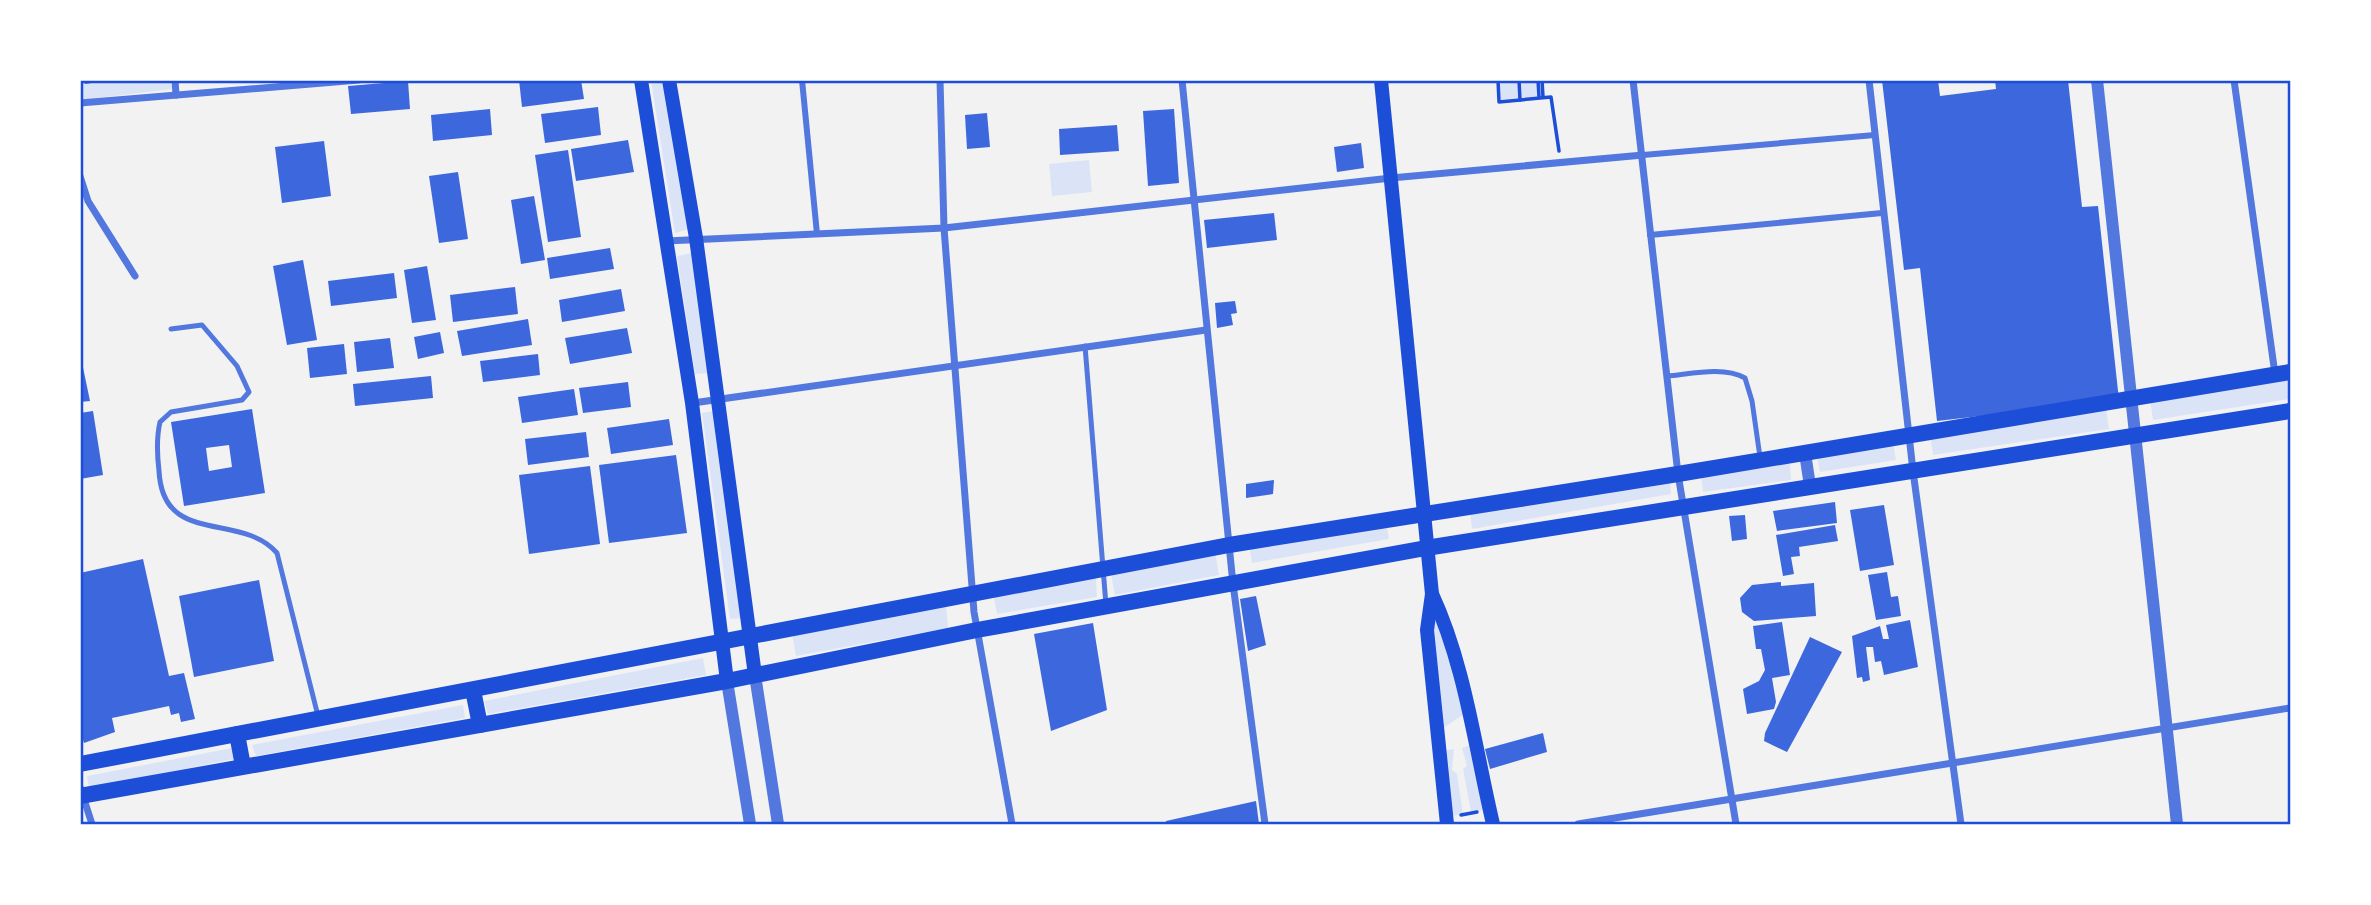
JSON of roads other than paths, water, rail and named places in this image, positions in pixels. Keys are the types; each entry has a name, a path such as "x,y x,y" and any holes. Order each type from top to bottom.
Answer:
{"main road":[{"path":"641,80 692,403 727,681"},
{"path":"669,80 696,238 755,675"},
{"path":"1381,80 1432,594 1427,630 1447,821"},
{"path":"80,764 1229,545 1761,461 2283,373"},
{"path":"81,793 727,681 977,630 1426,548 2291,411"},
{"path":"1432,594 1446,624 1457,662 1493,824"},
{"path":"473,690 480,725"},
{"path":"237,734 243,766"}],"street":[{"path":"175,80 176,95"},
{"path":"80,103 359,80"},
{"path":"802,80 817,234"},
{"path":"940,80 944,228 973,593 977,630 1012,824"},
{"path":"1182,80 1233,584 1265,824"},
{"path":"1633,80 1678,474 1735,824"},
{"path":"1869,80 1913,471 1961,824"},
{"path":"2096,80 2177,824"},
{"path":"2234,80 2283,373"},
{"path":"666,241 944,228 1391,178 1875,135"},
{"path":"80,176 88,201 135,276"},
{"path":"1650,235 1882,213"},
{"path":"692,403 1206,330"},
{"path":"1805,453 1810,486"},
{"path":"755,675 778,824"},
{"path":"727,681 750,824"},
{"path":"1578,824 1951,766 2291,708"},
{"path":"81,793 92,824"}],"lane":[{"path":"171,328 202,325 237,366 249,392 242,400 171,412 160,422 158,454 164,497 183,518 253,534 267,541 277,553 318,719"},
{"path":"1085,346 1106,608"},
{"path":"1667,376 1735,372 1745,378 1752,401 1761,461"}]}
